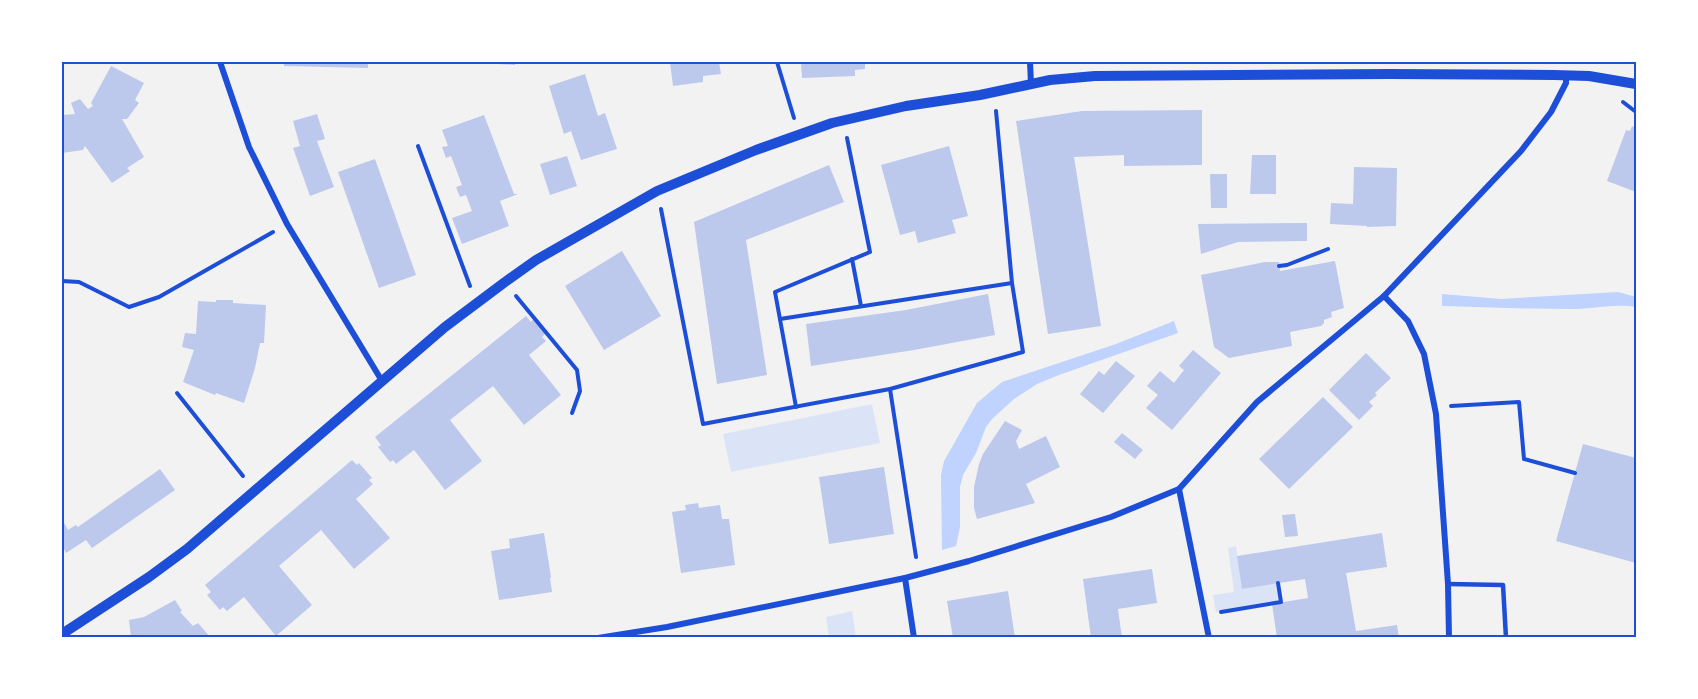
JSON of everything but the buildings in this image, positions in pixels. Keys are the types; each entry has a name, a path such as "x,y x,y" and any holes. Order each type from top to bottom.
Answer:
{"street":[{"path":"220,62 249,147 287,224 382,381"},
{"path":"1030,62 1031,84"},
{"path":"69,633 187,549 382,381 476,304 536,260 657,190 799,134 844,120 906,106 1070,77 1121,75 1589,76 1636,84"},
{"path":"598,638 667,627 905,578 1112,517 1179,489 1257,402 1384,296 1521,151 1551,112 1566,83 1566,76"},
{"path":"1384,296 1408,321 1424,354 1435,407 1448,584 1449,638"},
{"path":"1179,489 1209,638"},
{"path":"905,578 915,638"}],"lane":[{"path":"1448,584 1503,585 1506,638"}],"path":[{"path":"777,62 799,134"},
{"path":"657,190 703,424 890,389 1023,352 1012,283 994,92"},
{"path":"796,407 775,292 870,252 844,120"},
{"path":"418,146 476,304"},
{"path":"62,281 79,282 129,307 159,297 287,224"},
{"path":"1279,266 1328,249"},
{"path":"852,259 861,306"},
{"path":"505,282 577,370 580,391 572,413"},
{"path":"780,319 1012,283"},
{"path":"890,389 918,574"},
{"path":"177,393 255,491"},
{"path":"1435,407 1493,406 1519,402 1524,459 1575,474"},
{"path":"1205,615 1281,602 1278,583"}],"shaded area":[{"path":"872,404 880,443 731,472 723,434"},
{"path":"1236,546 1242,588 1279,583 1281,602 1216,612 1213,595 1234,592 1228,548"},
{"path":"852,611 856,637 829,637 826,617"}],"water":[{"path":"1618,292 1636,297 1636,307 1572,309 1442,306 1442,294 1501,299"},
{"path":"1174,321 1178,333 1037,384 1014,399 992,419 963,475 960,487 960,527 956,546 942,550 941,475 944,461 977,403 1002,382 1116,344"}]}
